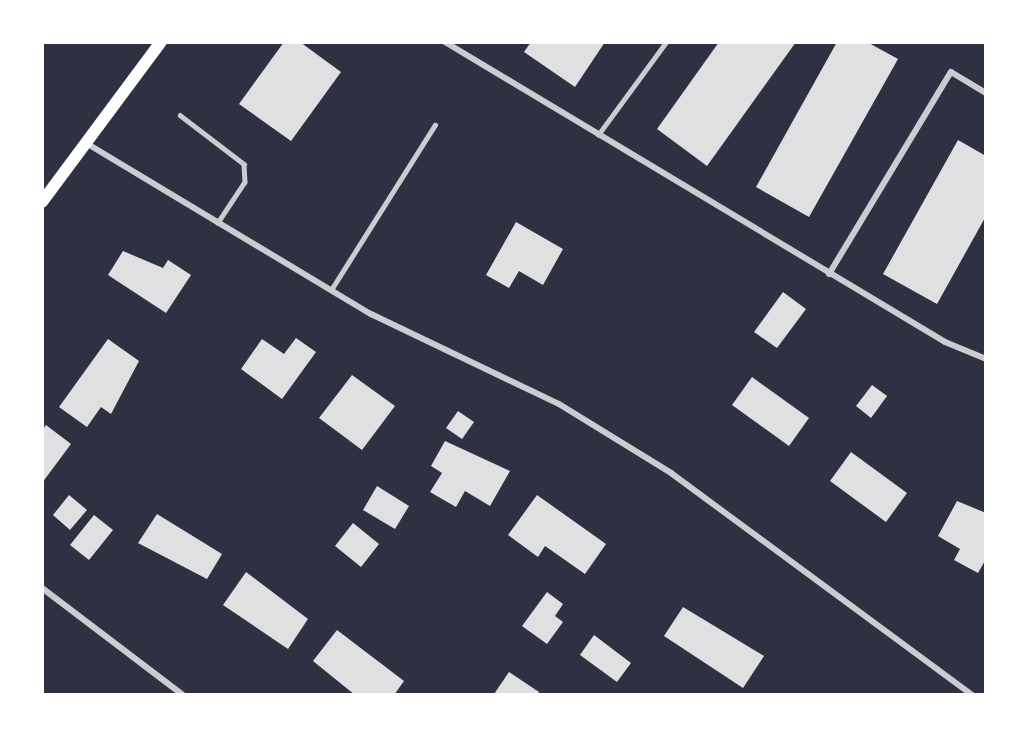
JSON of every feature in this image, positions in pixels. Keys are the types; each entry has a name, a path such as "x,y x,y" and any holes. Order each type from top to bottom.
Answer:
{"main road":[{"path":"42,202 161,42"}],"street":[{"path":"445,42 945,342 986,359"},
{"path":"830,274 951,72 986,93"},
{"path":"86,143 331,290 485,364 661,467 972,695"},
{"path":"42,588 183,695"}],"lane":[{"path":"598,135 666,42"},
{"path":"180,115 244,164 244,182 218,223"},
{"path":"331,290 435,125"}],"building":[{"path":"284,42 300,42 341,72 291,141 239,104"},
{"path":"531,42 605,42 575,87 524,52"},
{"path":"719,42 796,42 707,166 657,129"},
{"path":"837,42 867,42 898,59 809,217 756,187"},
{"path":"958,140 986,156 986,216 937,304 883,274"},
{"path":"516,222 563,249 543,285 519,271 509,288 486,275"},
{"path":"123,251 163,268 168,260 191,275 166,313 108,275"},
{"path":"783,292 806,309 777,348 754,332"},
{"path":"296,338 316,352 282,399 241,369 262,339 284,354"},
{"path":"108,339 139,361 111,414 101,407 87,427 59,407"},
{"path":"352,375 395,406 362,450 319,418"},
{"path":"752,377 809,418 789,446 732,405"},
{"path":"872,385 887,396 871,418 856,406"},
{"path":"458,411 474,422 462,439 446,428"},
{"path":"46,425 71,444 42,483 42,430"},
{"path":"445,441 510,471 490,506 465,491 456,507 430,492 442,473 431,466"},
{"path":"851,452 907,493 886,522 830,481"},
{"path":"377,486 409,506 395,529 363,510"},
{"path":"69,495 87,510 70,530 53,515"},
{"path":"537,495 606,544 585,574 545,546 538,557 508,535"},
{"path":"957,501 986,513 986,559 978,573 954,560 960,549 938,536"},
{"path":"157,514 222,554 207,579 138,543"},
{"path":"94,515 113,530 89,560 70,545"},
{"path":"353,523 379,544 361,567 335,546"},
{"path":"246,572 308,619 288,649 223,605"},
{"path":"547,592 563,604 555,616 563,622 547,644 522,626"},
{"path":"683,607 764,656 743,688 664,636"},
{"path":"337,630 404,681 394,695 355,695 313,661"},
{"path":"594,635 631,663 617,682 580,655"},
{"path":"509,672 539,692 538,695 494,694"}]}
